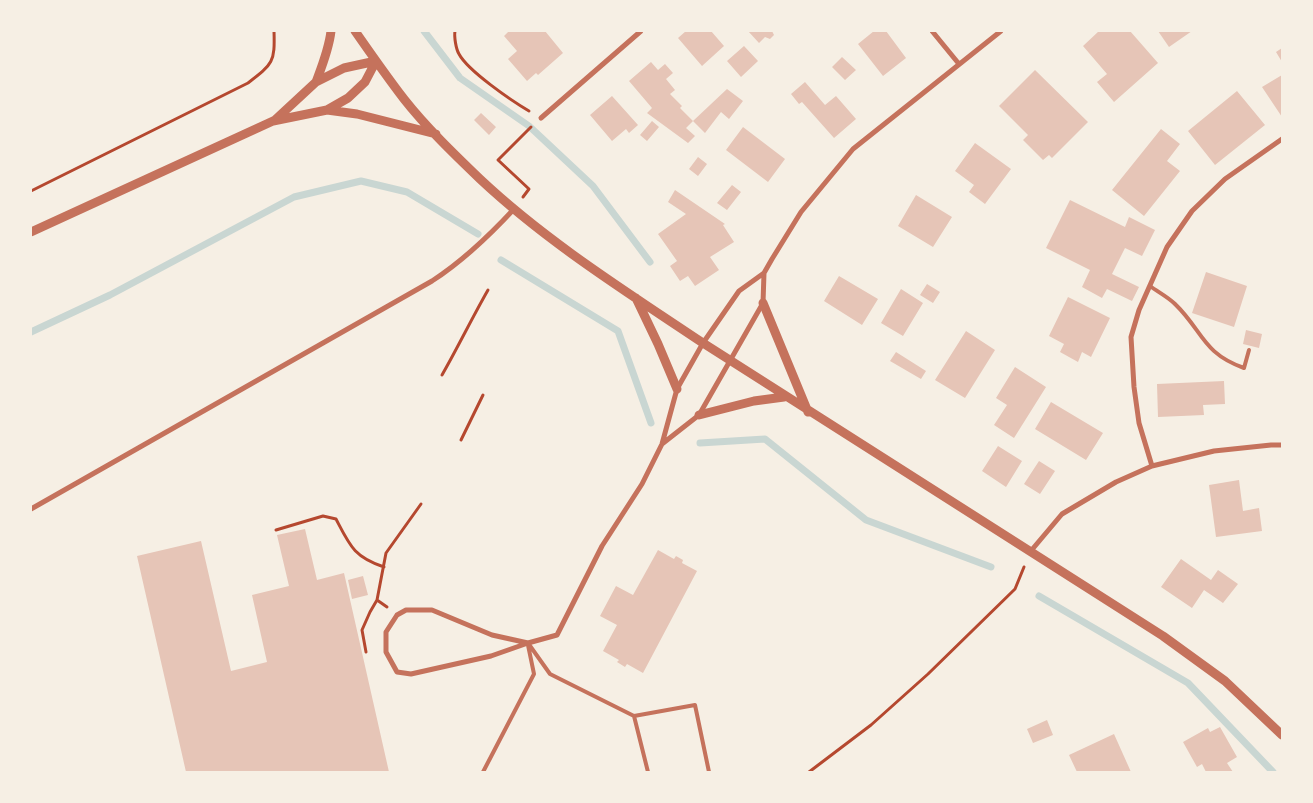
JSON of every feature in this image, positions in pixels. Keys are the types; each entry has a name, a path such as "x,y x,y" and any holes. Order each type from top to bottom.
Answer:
{"street":[{"path":"316,82 330,41 330,31"},
{"path":"355,31 406,101 480,178 514,208 636,298 703,344 1163,636 1225,681 1282,735"},
{"path":"541,118 641,31"},
{"path":"932,31 959,64"},
{"path":"528,643 492,635 432,610 406,610 397,615 386,632 386,652 397,672 411,674 492,656 557,634 602,546 642,484 662,444 677,389 703,344 738,291 764,274 801,212 852,149 1002,31"},
{"path":"273,121 316,82 344,68 376,61"},
{"path":"31,232 273,121 327,110 348,98 365,82 376,61"},
{"path":"327,110 357,114 437,135"},
{"path":"1152,466 1140,423 1134,387 1131,337 1139,310 1167,247 1192,212 1225,179 1282,139"},
{"path":"31,509 432,281 455,265 495,230 514,208"},
{"path":"764,274 763,304 808,412"},
{"path":"636,298 677,389"},
{"path":"662,444 699,415 763,304"},
{"path":"699,415 754,401 784,397"},
{"path":"1030,552 1062,514 1116,482 1152,466 1214,451 1270,444 1282,445"}],"lane":[{"path":"1150,286 1175,304 1214,352 1229,362 1244,368 1249,350"},
{"path":"528,643 550,674 634,716 695,705 709,772"},
{"path":"484,771 534,674 528,643"},
{"path":"634,716 648,772"}],"path":[{"path":"31,192 248,83 264,71 275,55 274,31"},
{"path":"455,31 454,35 459,54 474,70 508,99 541,118"},
{"path":"514,208 529,189 498,160 527,131"},
{"path":"442,375 488,290"},
{"path":"461,440 483,395"},
{"path":"366,652 362,630 377,600 386,553 421,504"},
{"path":"276,530 323,516 336,519 354,551 367,561 384,567"},
{"path":"809,772 885,712 928,674 1015,589 1030,552"},
{"path":"377,600 397,615"}],"building":[{"path":"509,31 545,31 563,53 538,75 536,73 527,81 508,59 517,51 504,36"},
{"path":"686,31 711,31 724,46 702,66 678,38"},
{"path":"748,31 772,31 774,35 770,39 765,37 759,43"},
{"path":"874,31 886,31 906,58 883,76 858,44"},
{"path":"1099,31 1130,31 1158,63 1114,102 1097,82 1107,74 1083,46"},
{"path":"1158,31 1192,31 1169,47"},
{"path":"744,46 758,61 741,77 727,61"},
{"path":"1282,48 1282,62 1276,52"},
{"path":"842,57 856,70 845,80 832,67"},
{"path":"651,62 658,70 665,64 673,73 666,79 675,90 670,94 693,121 686,128 695,136 688,143 647,113 652,108 629,81"},
{"path":"1035,70 1088,122 1052,158 1049,155 1043,160 1023,140 1028,135 999,106"},
{"path":"1282,75 1282,117 1262,87"},
{"path":"805,82 825,105 836,96 856,119 834,138 802,102 799,104 791,94"},
{"path":"727,89 743,101 729,119 721,112 705,133 693,121"},
{"path":"1237,91 1265,125 1215,165 1188,131"},
{"path":"612,96 638,125 629,133 626,129 612,141 590,115"},
{"path":"481,113 496,127 489,135 474,120"},
{"path":"652,121 659,127 647,141 640,135"},
{"path":"743,127 785,159 768,182 726,150"},
{"path":"1161,129 1180,144 1167,161 1180,171 1144,216 1112,190"},
{"path":"975,143 1011,169 985,204 969,192 974,185 955,171"},
{"path":"698,157 707,164 698,176 689,169"},
{"path":"732,185 741,192 727,210 717,203"},
{"path":"675,190 725,224 723,225 734,242 710,257 719,270 695,286 688,276 680,281 670,266 677,261 658,234 686,214 668,202"},
{"path":"916,195 952,217 933,247 898,226"},
{"path":"1070,200 1125,227 1129,217 1155,230 1142,256 1125,248 1112,274 1139,287 1132,301 1107,289 1102,298 1082,287 1090,270 1046,248"},
{"path":"1206,272 1247,286 1234,327 1192,313"},
{"path":"839,276 878,299 862,325 824,301"},
{"path":"927,284 940,292 933,303 920,295"},
{"path":"901,289 923,303 903,336 881,323"},
{"path":"1068,297 1110,318 1091,357 1082,352 1078,362 1060,352 1064,344 1049,336"},
{"path":"1246,330 1262,334 1259,348 1243,344"},
{"path":"966,331 995,350 965,398 935,380"},
{"path":"896,352 926,371 921,379 890,361"},
{"path":"1015,367 1046,387 1014,438 994,425 1007,405 996,398"},
{"path":"1224,381 1225,404 1203,405 1204,415 1158,417 1157,384"},
{"path":"1051,402 1103,433 1086,460 1035,429"},
{"path":"998,446 1022,461 1006,487 982,471"},
{"path":"1039,461 1055,471 1040,494 1024,484"},
{"path":"1239,480 1243,511 1259,508 1262,531 1216,537 1209,485"},
{"path":"305,529 317,580 344,573 389,772 186,772 137,556 201,541 231,671 267,662 252,595 289,586 277,535"},
{"path":"658,550 674,559 676,556 683,560 682,563 697,571 643,673 627,664 625,667 617,662 619,660 603,651 617,625 600,616 616,586 633,595"},
{"path":"1181,559 1211,580 1218,570 1238,584 1223,603 1204,590 1192,608 1161,587"},
{"path":"363,576 368,595 352,599 348,580"},
{"path":"1047,720 1053,735 1033,743 1027,729"},
{"path":"1220,727 1237,757 1227,763 1233,772 1206,772 1202,764 1197,767 1183,742 1208,728 1210,732"},
{"path":"1114,734 1131,772 1077,772 1069,755"}],"waterway":[{"path":"424,31 460,78 529,126 593,186 650,262"},
{"path":"31,332 110,295 294,197 361,181 407,192 478,234"},
{"path":"501,260 618,331 651,423"},
{"path":"700,443 765,439 866,520 991,567"},
{"path":"1039,596 1188,683 1273,772"}]}
